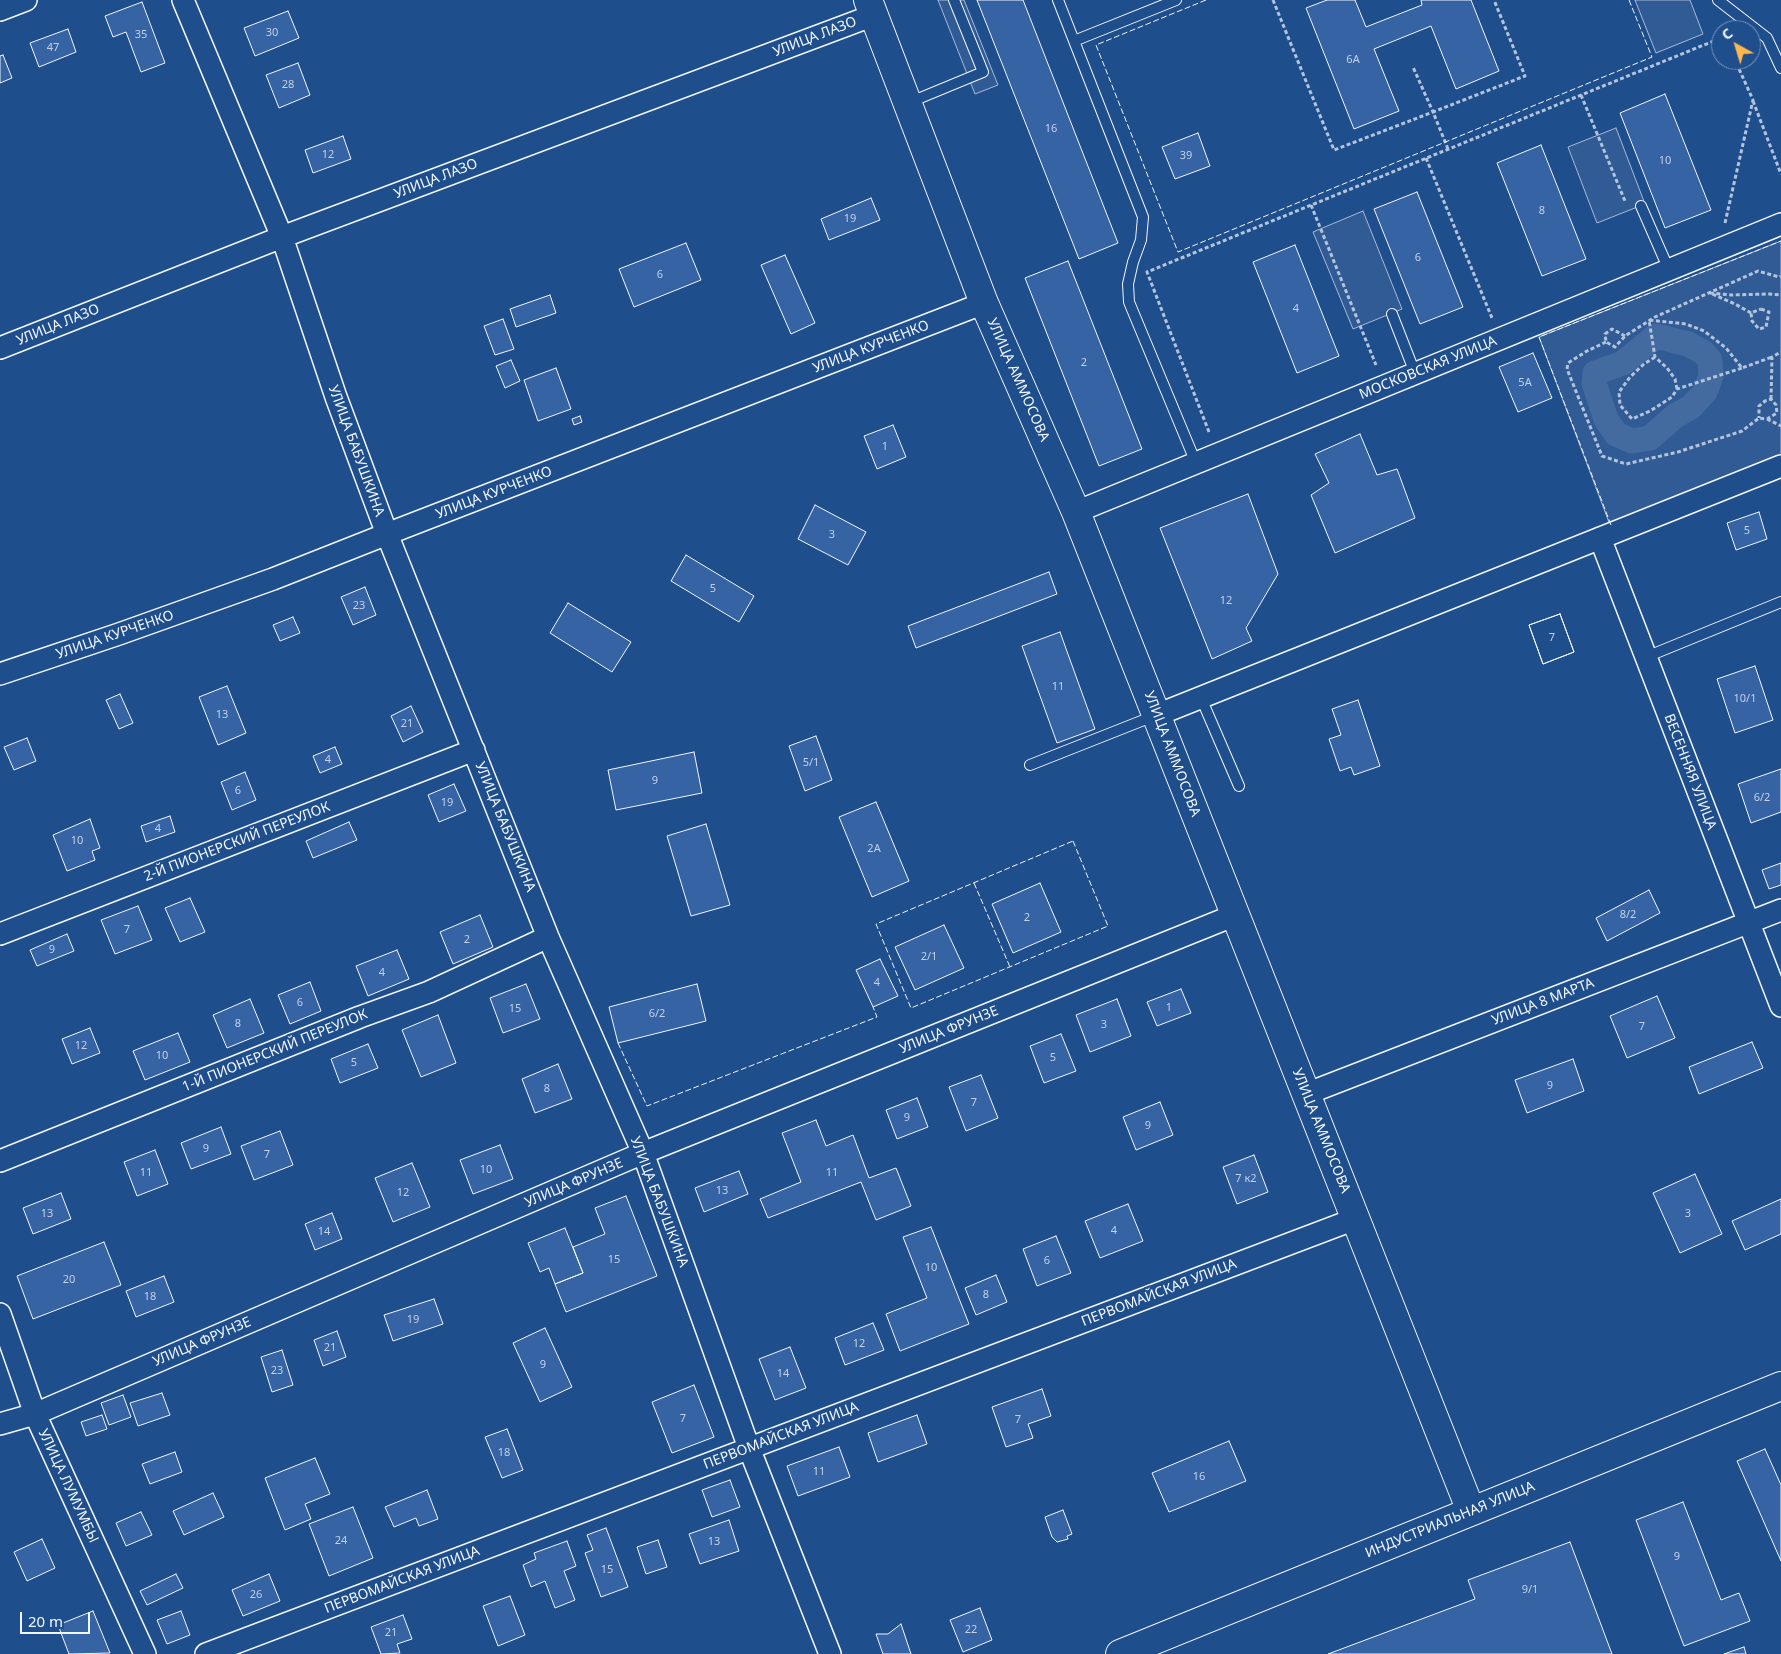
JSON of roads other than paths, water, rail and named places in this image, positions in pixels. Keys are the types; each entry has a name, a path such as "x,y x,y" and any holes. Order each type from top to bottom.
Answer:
{"main road":[{"name":"УЛИЦА АММОСОВА","path":"871,7 984,303 1076,512 1472,1511"},
{"name":"ИНДУСТРИАЛЬНАЯ УЛИЦА","path":"1120,1654 1781,1386"}],"street":[{"path":"0,10 26,0"},
{"name":"УЛИЦА БАБУШКИНА","path":"183,0 282,237 336,397 387,534 548,937 643,1154 750,1448 830,1654"},
{"name":"УЛИЦА ЛАЗО","path":"0,348 871,7"},
{"name":"МОСКОВСКАЯ УЛИЦА","path":"1076,512 1781,224"},
{"name":"УЛИЦА КУРЧЕНКО","path":"0,674 274,579 984,303"},
{"path":"1157,715 1781,466"},
{"name":"ВЕСЕННЯЯ УЛИЦА","path":"1600,538 1781,1006"},
{"name":"2-Й ПИОНЕРСКИЙ ПЕРЕУЛОК","path":"0,934 474,750"},
{"name":"УЛИЦА 8 МАРТА","path":"1306,1094 1781,910"},
{"name":"УЛИЦА ФРУНЗЕ","path":"0,1424 35,1414 643,1154 1235,915"},
{"name":"1-Й ПИОНЕРСКИЙ ПЕРЕУЛОК","path":"0,1161 360,1017 429,992 548,937"},
{"name":"ПЕРВОМАЙСКАЯ УЛИЦА","path":"206,1654 1355,1219"},
{"name":"УЛИЦА ЛУМУМБЫ","path":"0,1314 35,1414 145,1654"}],"lane":[{"path":"908,103 983,72 954,0"},
{"path":"1058,0 1143,217 1141,240 1128,284 1129,302 1196,463"},
{"path":"1074,41 1176,0"},
{"path":"1718,0 1767,38 1781,68"},
{"path":"1641,206 1669,270"},
{"path":"1392,314 1415,373"},
{"path":"1646,657 1781,602"},
{"path":"1201,698 1240,786"},
{"path":"1030,765 1157,715"}],"waterway":[{"path":"1656,336 1688,344 1703,352 1710,360 1711,376 1705,392 1691,407 1675,416 1650,438 1632,441 1616,434 1606,419 1594,383 1595,373 1623,363 1656,336"}]}
